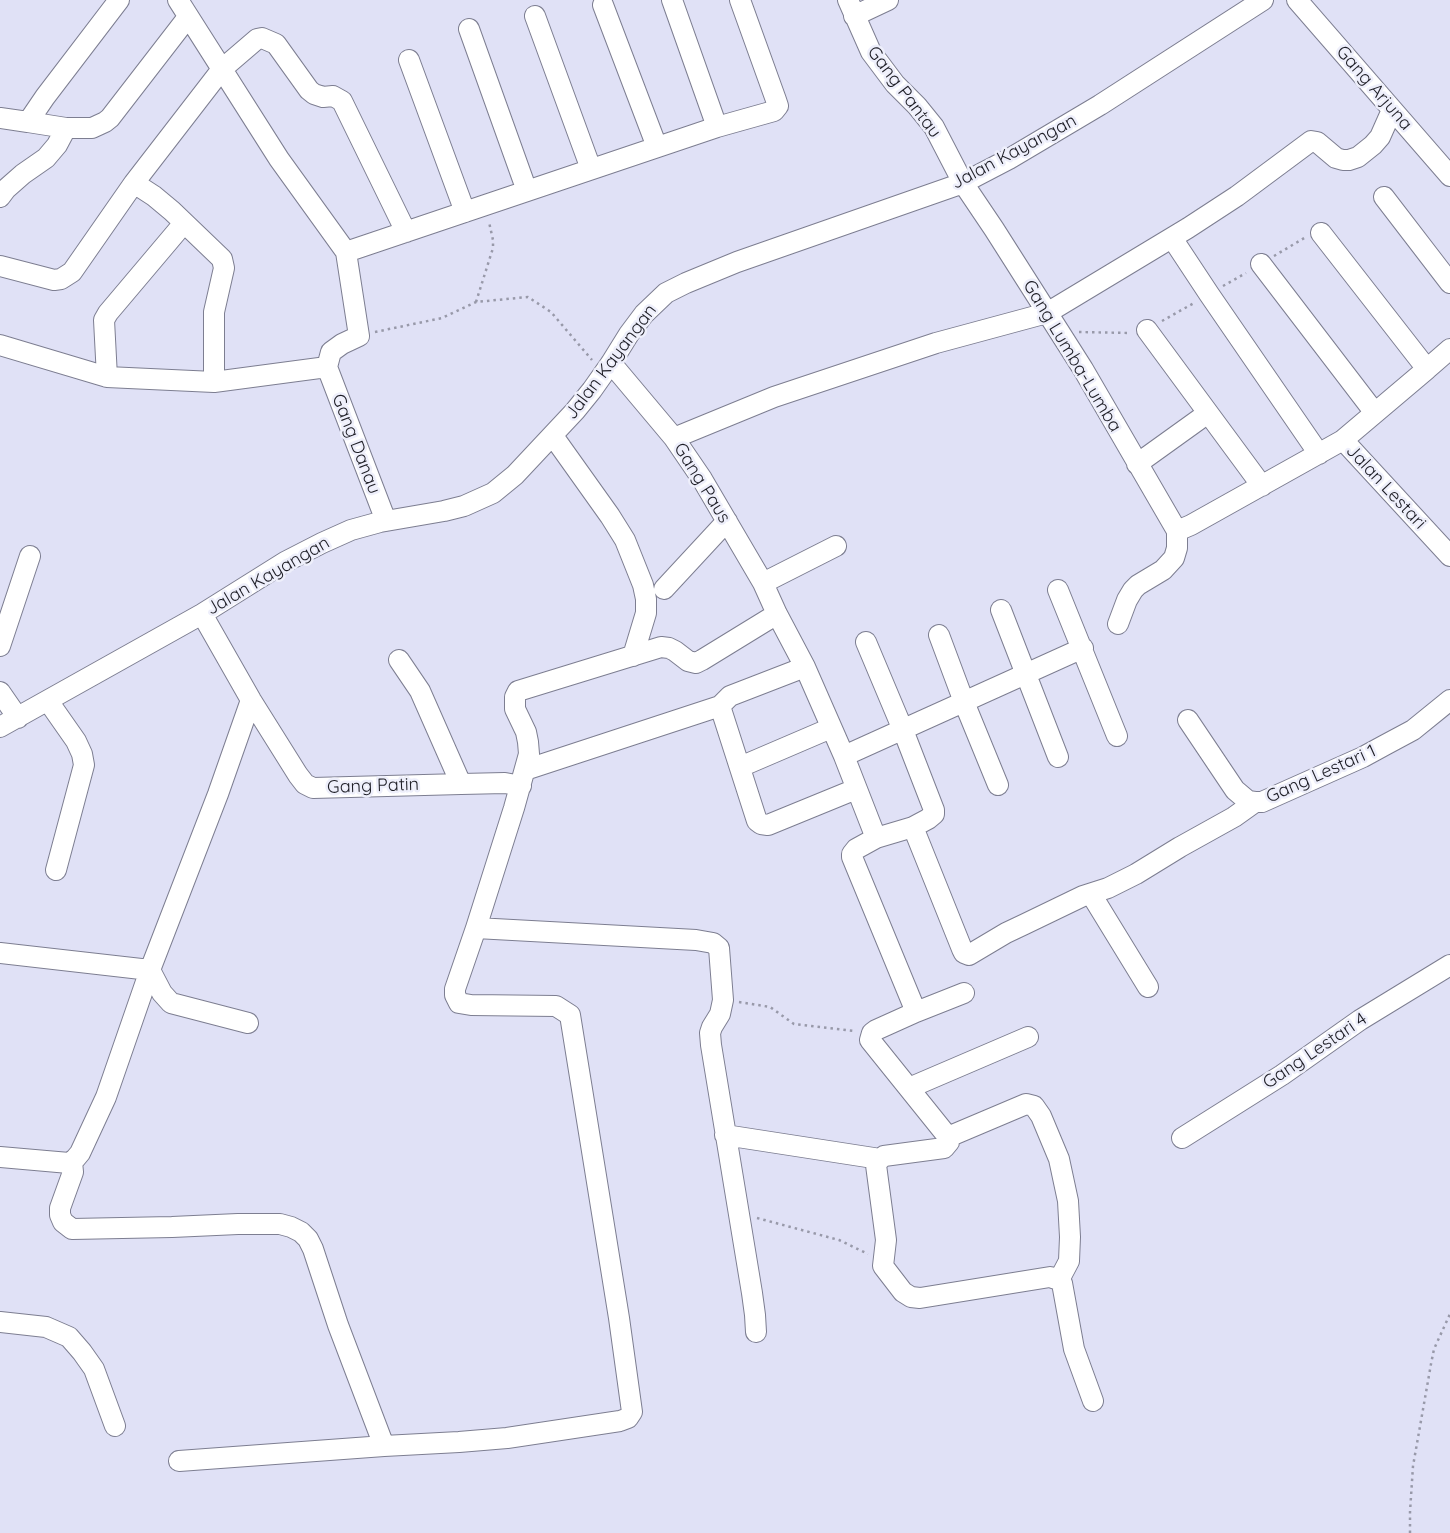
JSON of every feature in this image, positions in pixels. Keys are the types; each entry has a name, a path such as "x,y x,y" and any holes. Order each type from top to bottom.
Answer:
{"street":[{"path":"28,122 119,0"},
{"path":"672,0 717,127"},
{"path":"346,252 717,127 774,111 778,106 740,0"},
{"path":"851,8 888,0"},
{"name":"Jalan Kayangan","path":"0,727 202,614 285,562 351,530 386,521 464,506 493,493 515,475 575,411 608,368 628,334 644,314 666,293 737,262 963,183 1009,159 1100,105 1264,0"},
{"name":"Gang Arjuna","path":"1297,0 1450,176"},
{"path":"603,5 657,148"},
{"path":"0,118 66,128 92,128 98,126 110,118 183,8 280,159 346,252 359,336 342,344 332,352 327,368 214,382 107,377 0,345"},
{"name":"Gang Pantau","path":"851,8 871,52 894,84 934,126 963,183"},
{"path":"535,16 592,169"},
{"path":"469,29 527,191"},
{"path":"0,266 54,280 61,280 67,277 134,183 222,69 257,39 262,38 276,44 314,94 323,97 333,96 342,101 406,232"},
{"path":"409,60 474,209"},
{"path":"674,438 774,397 936,343 1047,313 1172,238 1237,196 1311,141 1316,142 1336,158 1349,160 1358,157 1373,145 1380,136 1392,110"},
{"path":"0,197 23,174 46,158 66,128"},
{"path":"134,183 154,196 219,255 224,263 214,312 214,382"},
{"name":"Gang Lumba-Lumba","path":"963,183 1083,369 1177,531"},
{"path":"1384,197 1450,283"},
{"path":"107,377 104,320 108,312 184,223"},
{"path":"1321,233 1426,369"},
{"path":"1172,238 1320,454"},
{"path":"1261,264 1375,413"},
{"path":"1147,330 1262,486"},
{"path":"1118,624 1133,590 1163,570 1174,558 1177,548 1177,531 1343,440 1450,349"},
{"name":"Gang Danau","path":"327,368 386,521"},
{"name":"Gang Paus","path":"608,368 674,438 702,479 763,583 805,667 844,756 876,838"},
{"path":"1137,464 1208,414"},
{"path":"553,436 625,540 643,585 646,613 632,656"},
{"name":"Jalan Lestari","path":"1343,440 1450,556"},
{"path":"664,589 727,521"},
{"path":"763,583 836,546"},
{"path":"0,646 30,556"},
{"path":"1058,590 1117,736"},
{"path":"1000,610 1058,757"},
{"name":"Gang Patin","path":"202,614 251,700 305,784 314,788 505,783 523,778"},
{"path":"178,1460 507,1438 625,1420 630,1416 632,1412 619,1318 570,1015 556,1006 471,1005 459,1002 455,995 455,989 476,928 529,754 526,732 514,709 515,697 518,691 661,648 669,648 688,661 696,663 777,614"},
{"path":"939,635 998,785"},
{"path":"866,642 934,810 932,817 913,827 876,838 856,849 852,857 916,1012"},
{"path":"844,756 1083,648"},
{"path":"399,660 420,691 461,784"},
{"path":"523,778 720,706 730,696 805,667"},
{"path":"0,692 18,718"},
{"path":"0,1157 60,1163 72,1162 80,1153 106,1097 150,970 218,794 251,700"},
{"name":"Gang Lestari 1","path":"1188,720 1236,790 1248,801 1262,802 1385,746 1413,730 1450,700"},
{"path":"48,701 76,741 82,754 84,765 56,870"},
{"path":"720,706 758,821 764,825 856,789"},
{"path":"740,767 831,728"},
{"path":"913,827 962,949 967,955 970,955 1006,933 1083,896 1108,888 1136,874 1234,817 1256,802"},
{"path":"1091,894 1148,987"},
{"path":"476,928 696,940 713,943 719,948 723,1000 720,1014 710,1033 711,1045 755,1315 756,1332"},
{"path":"0,953 150,970"},
{"name":"Gang Lestari 4","path":"1182,1138 1282,1075 1360,1020 1450,965"},
{"path":"150,970 162,993 171,1003 248,1023"},
{"path":"964,993 916,1012 872,1033 870,1040 948,1137 949,1142 944,1148 884,1156 876,1165 886,1240 882,1266 903,1292 920,1298 1050,1277 1059,1280 1062,1283 1074,1349 1093,1401"},
{"path":"908,1088 1028,1037"},
{"path":"948,1137 1026,1104 1034,1106 1041,1116 1059,1159 1068,1202 1069,1261 1059,1280"},
{"path":"726,1135 880,1159"},
{"path":"72,1162 73,1172 60,1208 60,1216 63,1222 72,1229 280,1224 292,1227 308,1238 338,1325 384,1446"},
{"path":"0,1322 46,1328 69,1337 94,1369 114,1426"}],"path":[{"path":"474,209 490,225 493,240 493,248 476,302"},
{"path":"1209,294 1311,234 1321,233"},
{"path":"359,336 442,318 476,302 528,297 551,312 608,368"},
{"path":"723,1000 770,1007 794,1024 872,1033"},
{"path":"739,1213 840,1240 857,1248 882,1266"},
{"path":"1410,1533 1412,1466 1430,1364 1434,1349 1450,1314"}]}
